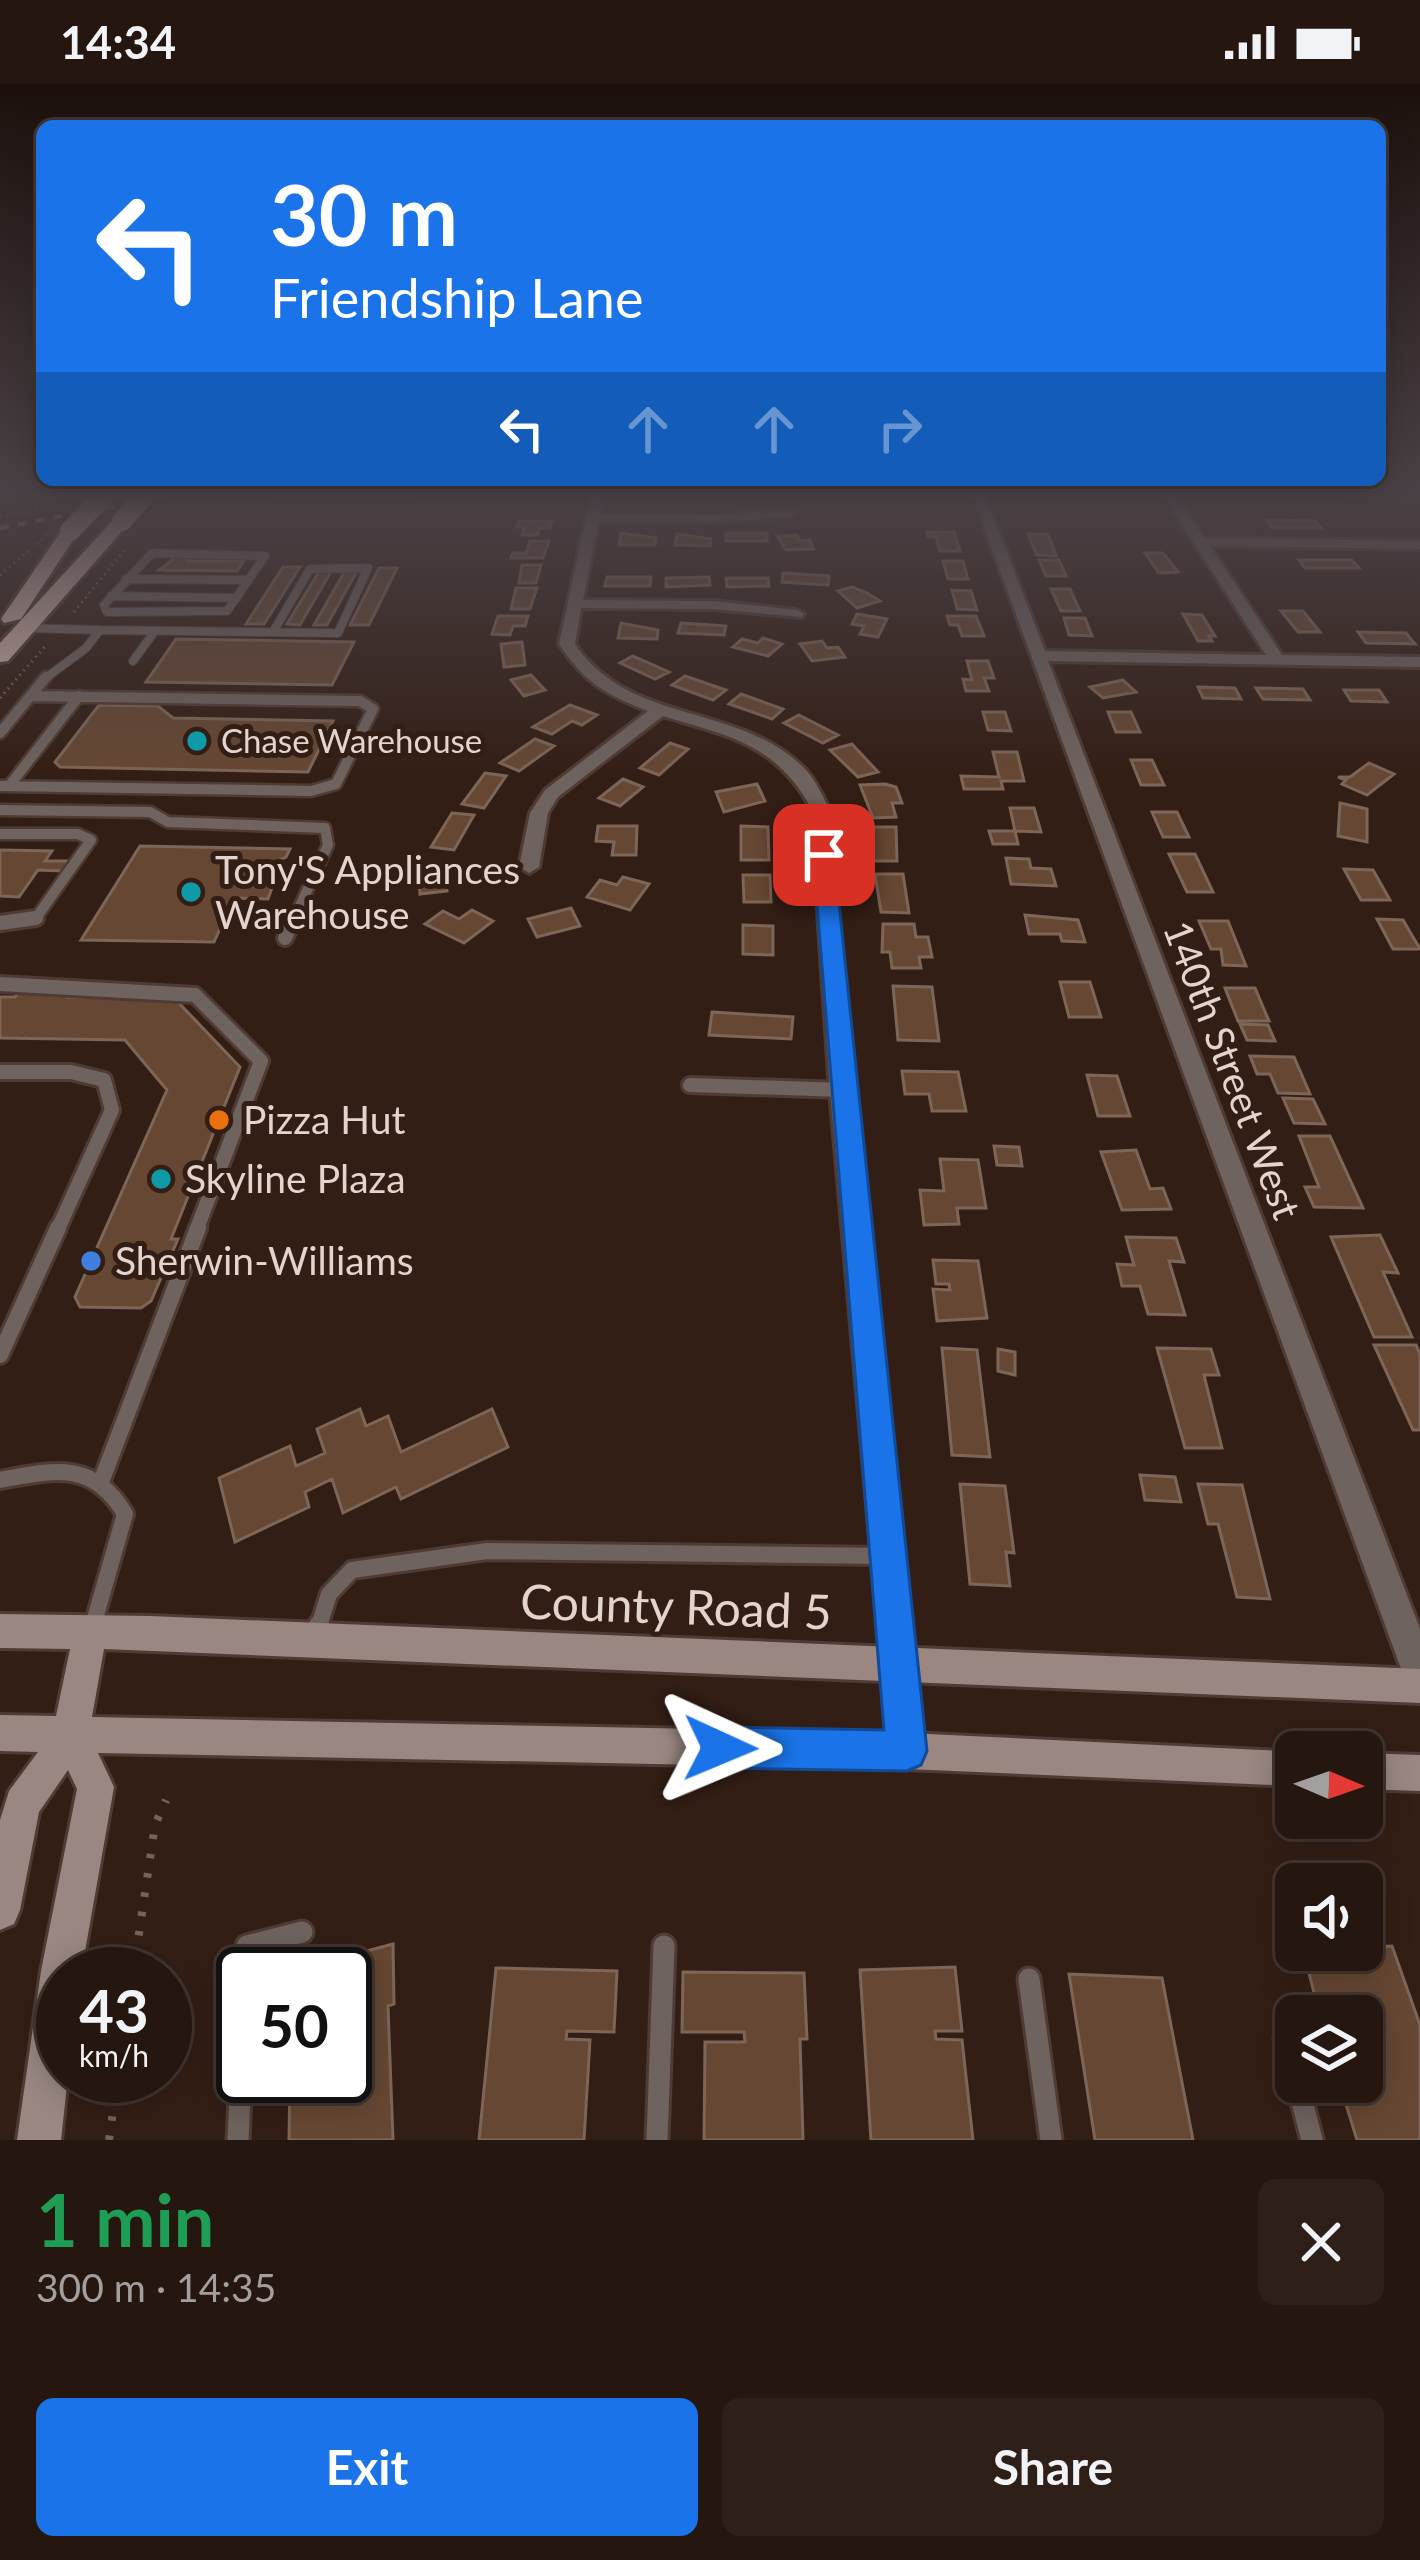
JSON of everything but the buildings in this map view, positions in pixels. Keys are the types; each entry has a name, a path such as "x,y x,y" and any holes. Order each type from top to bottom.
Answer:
{"highway":[{"path":"25,628 14,626 14,613 32,587"},
{"path":"0,656 62,587"}],"main road":[{"name":"County Road 5","path":"0,1631 1420,1686"},
{"path":"0,1910 22,1804 70,1736 90,1634"},
{"path":"0,1733 907,1751 1275,1767"},
{"path":"39,2140 62,1971 96,1787 70,1736"},
{"path":"1383,1772 1420,1773"}],"street":[{"path":"578,587 567,644 575,665 602,686 769,748 796,766 813,786 820,808 842,1090 907,1751"},
{"name":"140th Street West","path":"1013,587 1420,1674"},
{"path":"1229,587 1277,660"},
{"path":"575,604 712,605 797,614"},
{"path":"1039,656 1420,662"},
{"path":"529,867 539,813 550,794 662,709"}],"lane":[{"path":"119,587 102,609 218,614 227,611 244,587"},
{"path":"273,632 299,587"},
{"path":"25,628 338,633 359,587"},
{"path":"111,596 237,598"},
{"path":"131,630 143,614"},
{"path":"0,734 50,672 86,648 100,630"},
{"path":"133,661 155,631"},
{"path":"4,786 310,791 336,784 373,709 360,701 31,696"},
{"path":"4,786 79,696"},
{"path":"0,810 150,812 168,822 325,828 328,845 285,938"},
{"path":"0,834 78,834 91,840 36,918 0,922"},
{"path":"0,984 195,995 261,1061 101,1482"},
{"path":"0,1072 71,1072 104,1080 112,1110 0,1355"},
{"path":"690,1085 842,1090"},
{"path":"0,1480 86,1472 114,1490 125,1514 90,1634"},
{"path":"315,1640 328,1594 352,1570 487,1551 886,1556"},
{"path":"247,1947 302,1932"},
{"path":"657,2140 664,1946"},
{"path":"1029,1979 1051,2140"},
{"path":"238,2140 240,2103"},
{"path":"1303,2103 1312,2140"}],"path":[{"path":"137,1947 155,1825 166,1800"},
{"path":"110,2140 115,2103"}],"place":[{"name":"Chase Warehouse","path":"197,741"},
{"name":"Tony'S Appliances Warehouse","path":"191,892"},
{"name":"Pizza Hut","path":"219,1120"},
{"name":"Skyline Plaza","path":"161,1179"},
{"name":"Sherwin-Williams","path":"91,1261"}],"route":[{"path":"720,1748 907,1751 842,1090 824,855"}]}
